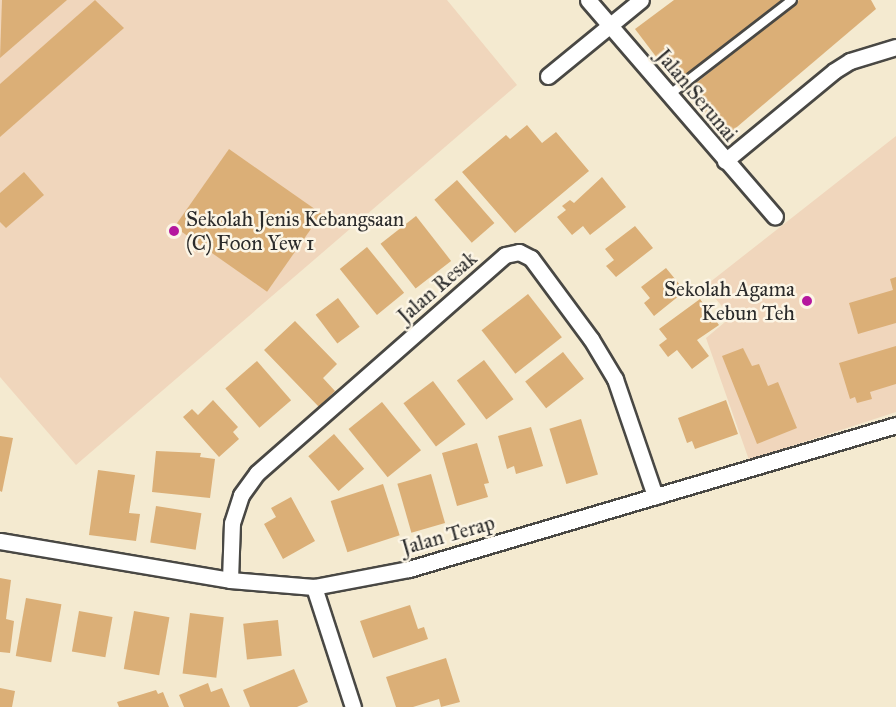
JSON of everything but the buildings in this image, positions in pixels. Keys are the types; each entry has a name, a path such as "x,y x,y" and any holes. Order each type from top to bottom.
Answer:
{"street":[{"name":"Jalan Serunai","path":"588,0 775,218"},
{"path":"548,76 640,0"},
{"path":"725,161 834,71 850,61 896,47"},
{"name":"Jalan Resak","path":"230,580 232,523 241,495 257,473 505,255 519,252 531,258 591,339 615,379 655,496"},
{"name":"Jalan Terap","path":"0,541 230,580 314,587 409,569 896,425"},
{"path":"314,587 353,707"}],"lane":[{"path":"669,95 792,0"}],"shaded area":[{"name":"Sekolah Jenis Kebangsaan (C) Foon Yew 1","path":"0,0 447,0 517,85 76,465 0,377"},
{"name":"Sekolah Agama Kebun Teh","path":"896,136 896,412 749,460 706,338 731,317 705,286"}],"place":[{"name":"Sekolah Jenis Kebangsaan (C) Foon Yew 1","path":"174,231"},
{"name":"Sekolah Agama Kebun Teh","path":"807,301"}]}
